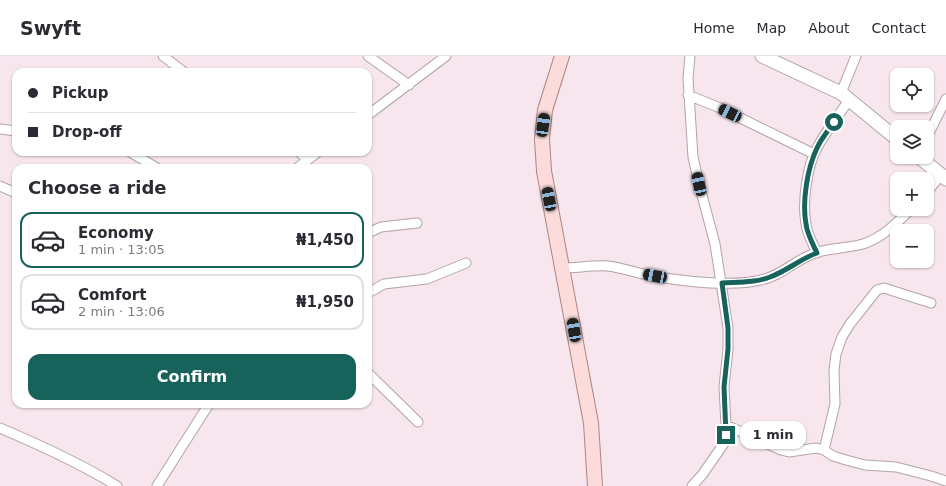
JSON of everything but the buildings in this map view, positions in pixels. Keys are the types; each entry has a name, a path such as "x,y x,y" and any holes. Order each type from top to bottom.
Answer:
{"main road":[{"path":"553,56 537,108 533,139 535,172 582,424 587,486"},
{"path":"562,56 545,110 542,139 544,171 591,423 595,486"}],"street":[{"path":"368,56 409,85"},
{"path":"372,112 446,56"},
{"path":"690,56 688,95 693,157 715,244 728,328 728,349 724,387 726,425 725,442 702,476 692,486"},
{"path":"763,56 845,97 890,133"},
{"path":"817,253 806,225 804,209 807,182 814,154 845,97 856,56"},
{"path":"167,57 179,68"},
{"path":"688,95 720,108 814,154"},
{"path":"934,123 946,99"},
{"path":"0,129 12,130"},
{"path":"137,156 150,164"},
{"path":"303,156 308,160"},
{"path":"302,164 313,156"},
{"path":"928,164 944,177 934,186"},
{"path":"0,186 12,191"},
{"path":"562,268 607,266 665,278 722,283 761,280 772,277 804,257 863,244 878,237 904,216"},
{"path":"372,231 381,227 417,223"},
{"path":"372,291 384,284 427,279 466,263"},
{"path":"824,450 835,404 834,370 836,354 842,338 850,324 877,290 884,288 931,303"},
{"path":"372,377 418,422"},
{"path":"159,485 207,408"},
{"path":"726,425 785,451 789,452 816,448 824,450 833,456 865,465 896,467 946,481"},
{"path":"0,428 43,447 99,475 117,486"}],"route":[{"path":"726,435 724,387 728,349 728,328 722,283 749,282 772,277 804,257 817,253 806,225 804,209 807,182 812,160 818,147 834,122"}]}
